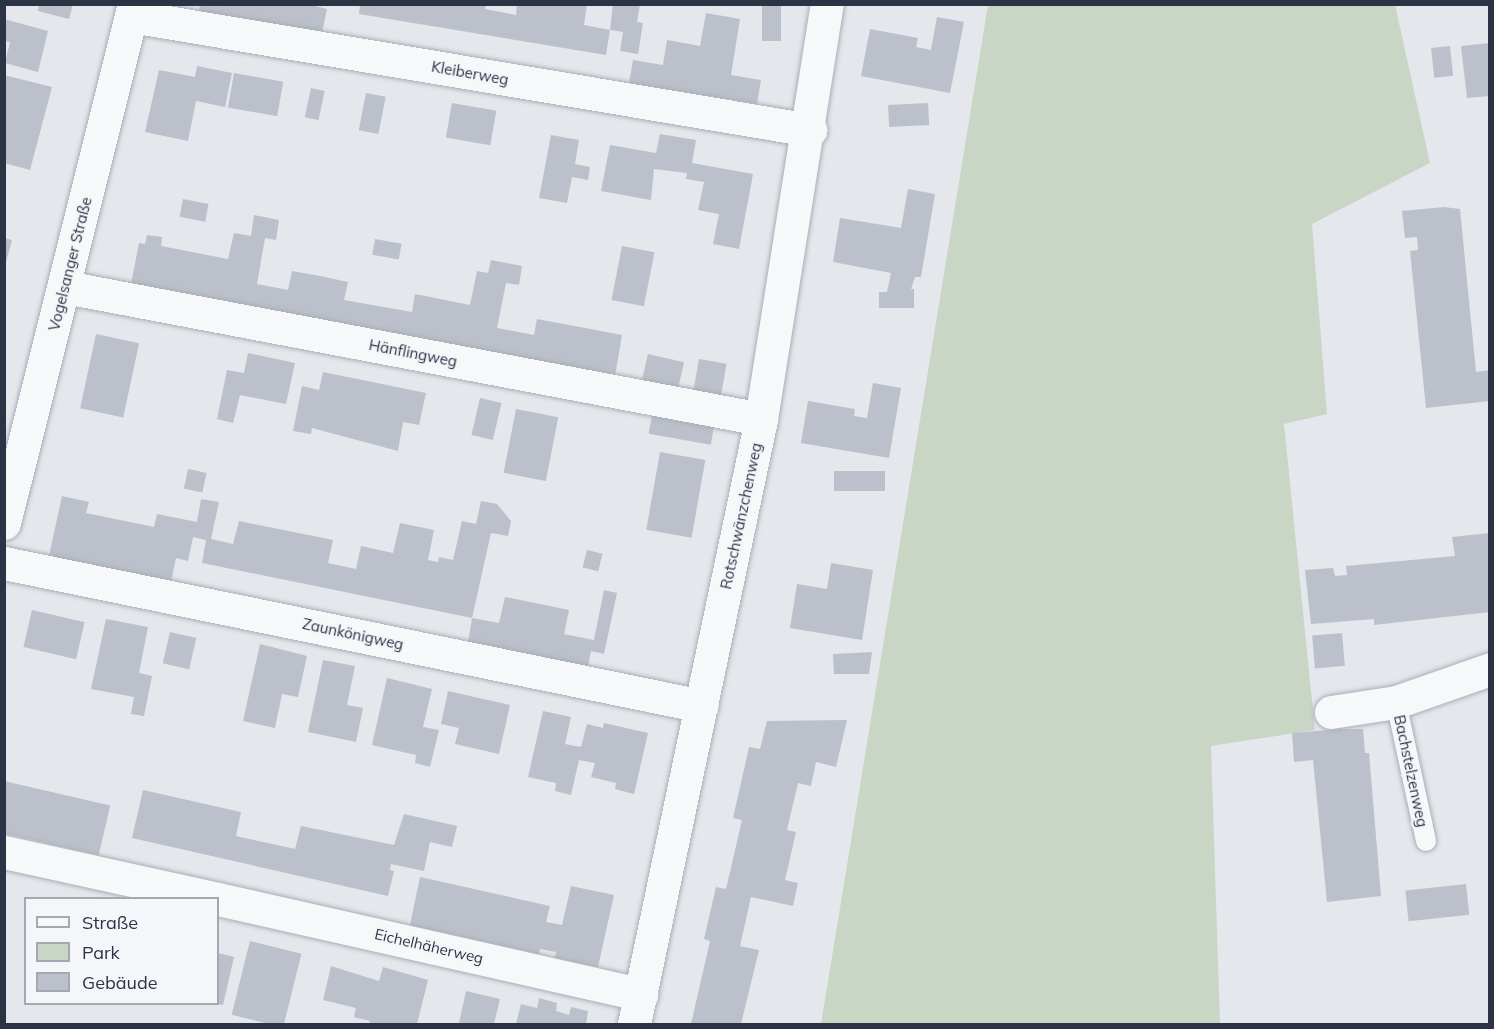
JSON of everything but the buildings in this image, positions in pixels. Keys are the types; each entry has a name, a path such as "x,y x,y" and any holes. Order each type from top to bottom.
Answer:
{"street":[{"name":"Rotschwänzchenweg","path":"638,1009 761,419 810,130 827,4"},
{"name":"Kleiberweg","path":"132,10 810,130"},
{"name":"Vogelsanger Straße","path":"4,523 65,287 132,10"},
{"name":"Hänflingweg","path":"65,287 761,419"},
{"name":"Zaunkönigweg","path":"4,563 702,706"},
{"name":"Bachstelzenweg","path":"1331,712 1396,702 1490,669"},
{"name":"Eichelhäherweg","path":"4,852 207,897"},
{"name":"Eichelhäherweg","path":"219,900 638,1009"}],"lane":[{"name":"Bachstelzenweg","path":"1396,702 1426,841"}],"green space":[{"path":"988,5 1395,5 1430,163 1312,224 1327,414 1284,424 1315,730 1211,746 1220,1024 821,1024"}]}
